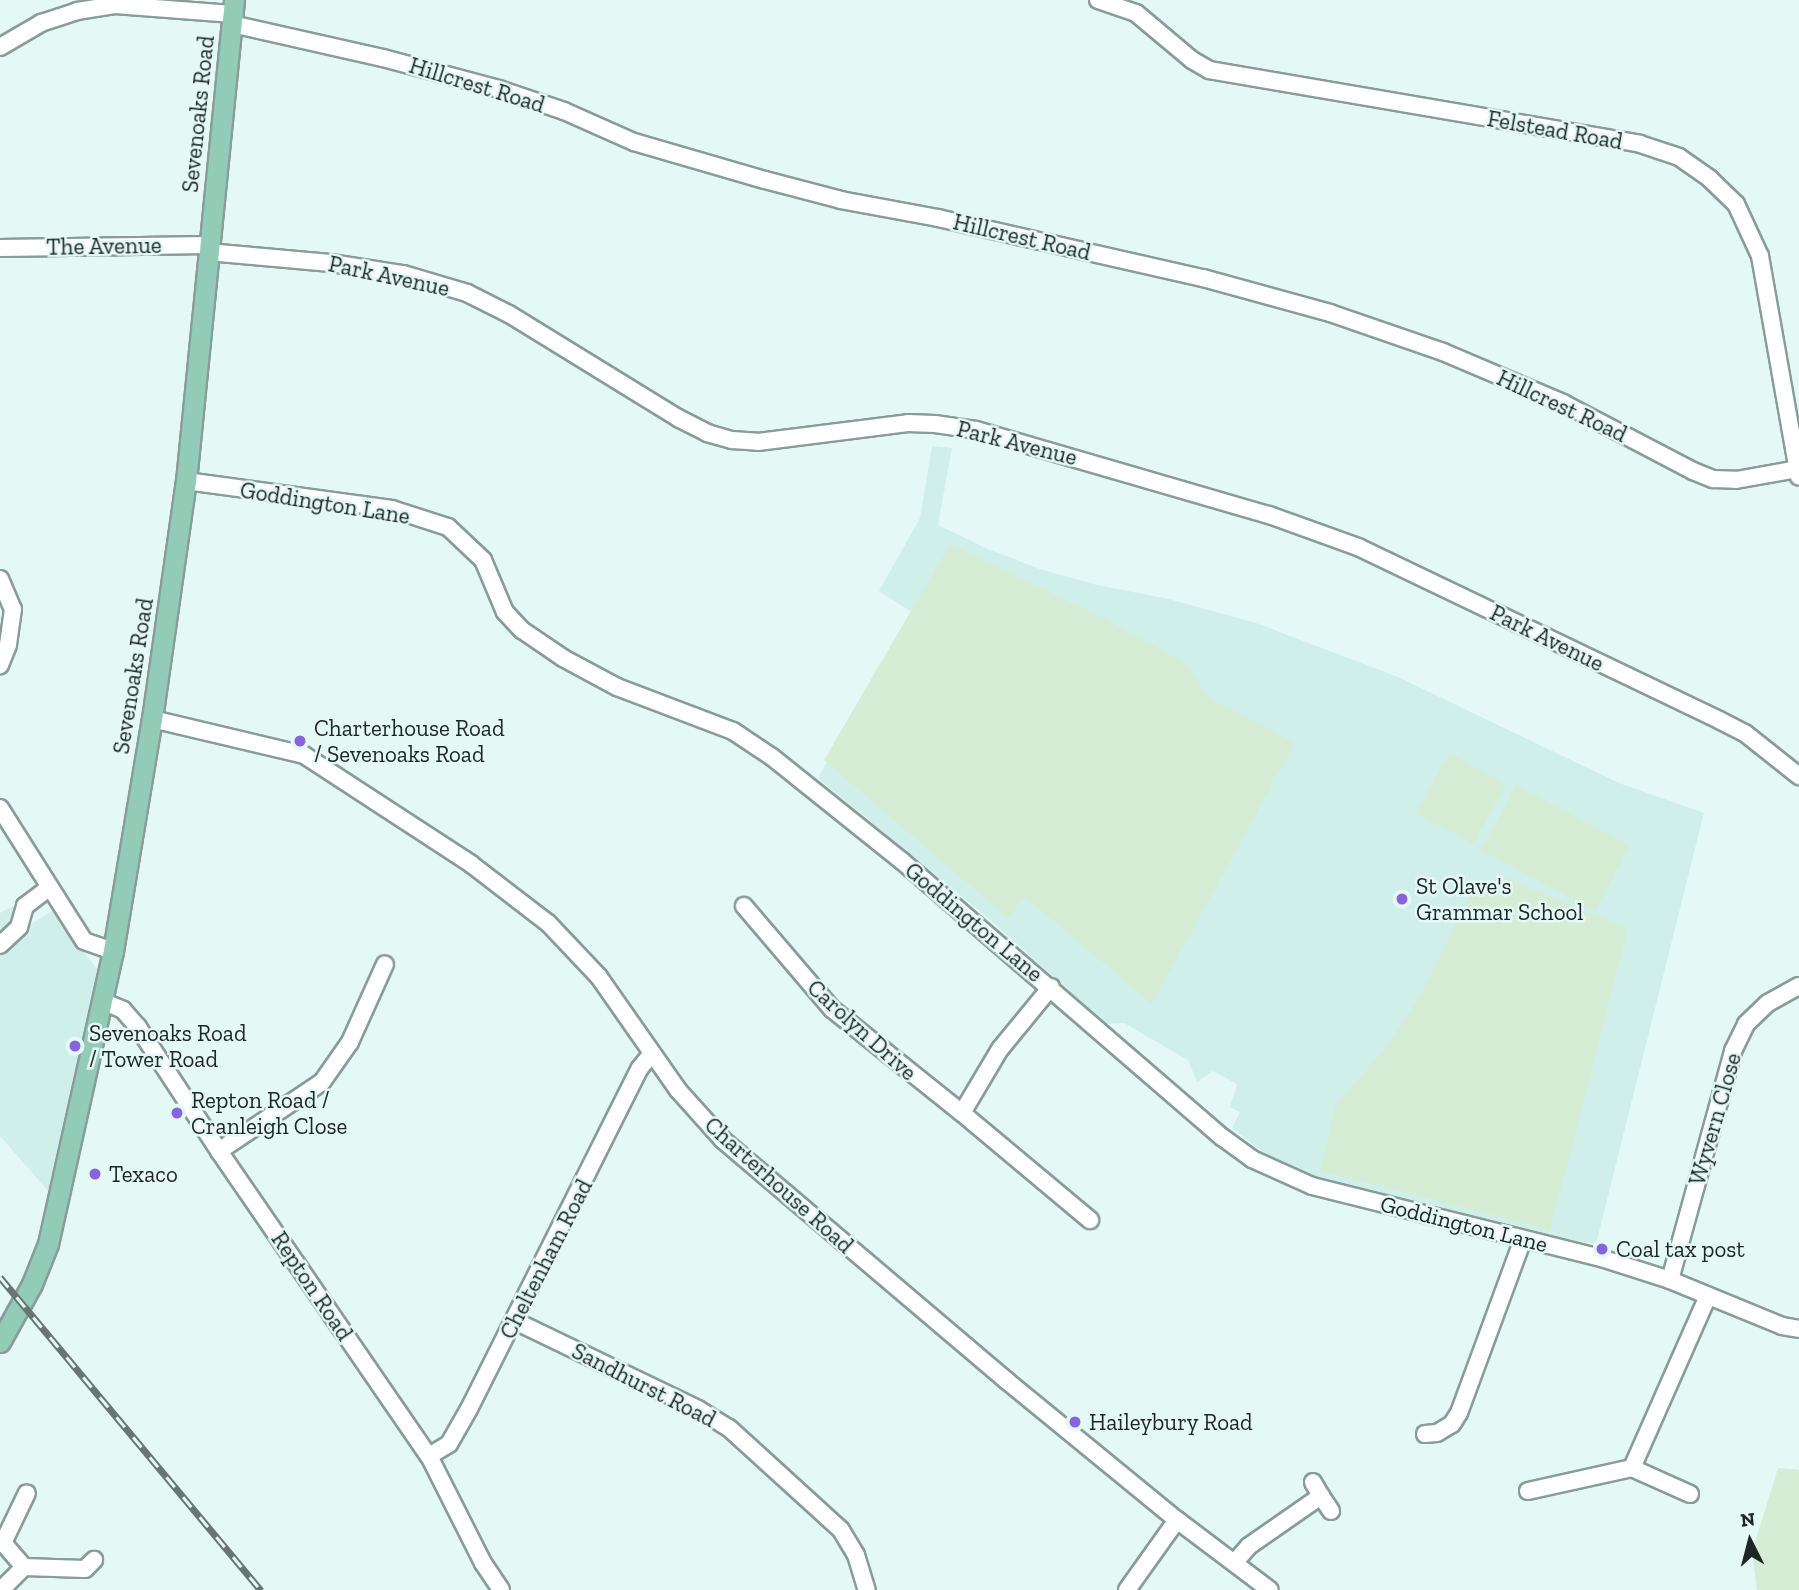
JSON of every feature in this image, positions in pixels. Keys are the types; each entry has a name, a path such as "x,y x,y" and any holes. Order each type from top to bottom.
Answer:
{"main road":[{"name":"Sevenoaks Road","path":"0,1342 32,1284 48,1244 113,951 152,719 186,481 233,12"}],"street":[{"name":"Felstead Road","path":"1098,0 1136,13 1192,60 1209,70 1640,144 1679,157 1710,179 1736,204 1760,256 1798,474"},
{"name":"Hillcrest Road","path":"0,47 41,23 77,11 102,7 233,12 383,58 499,89 564,111 634,142 790,187 1192,275 1330,313 1443,352 1563,403 1692,471 1713,479 1736,480 1798,474"},
{"name":"The Avenue","path":"0,248 208,249"},
{"name":"Park Avenue","path":"208,249 403,274 467,293 509,314 668,412 707,433 733,440 758,442 908,423 936,424 976,430 1269,515 1357,547 1719,720 1746,734 1797,770"},
{"name":"Goddington Lane","path":"186,481 392,509 448,527 484,560 505,612 522,629 563,658 617,687 733,731 772,757 902,861 1222,1137 1252,1159 1312,1186 1523,1239 1670,1280 1799,1329"},
{"path":"0,579 13,609 8,645 0,665"},
{"name":"Charterhouse Road","path":"152,719 273,745 304,755 334,772 471,864 548,923 599,977 678,1090 723,1140 1006,1381 1177,1520 1270,1590"},
{"path":"0,808 84,940 113,951"},
{"path":"0,945 19,927 25,906 49,888"},
{"name":"Carolyn Drive","path":"744,906 832,1009 1090,1220"},
{"path":"219,1151 322,1082 350,1042 385,964"},
{"name":"Wyvern Close","path":"1670,1280 1732,1051 1746,1024 1768,1003 1799,986"},
{"path":"962,1113 1000,1049 1051,987"},
{"name":"Repton Road","path":"102,1001 123,1010 138,1027 219,1151 429,1457 482,1563 500,1590"},
{"name":"Cheltenham Road","path":"429,1457 449,1444 515,1321 640,1069 652,1052"},
{"path":"1425,1434 1437,1433 1451,1424 1459,1413 1523,1239"},
{"path":"1632,1468 1708,1296"},
{"name":"Sandhurst Road","path":"515,1321 698,1409 729,1428 841,1530 856,1555 867,1590"},
{"path":"1528,1491 1632,1468 1690,1494"},
{"path":"1235,1562 1249,1546 1317,1489 1331,1511"},
{"path":"23,1567 3,1543 27,1493"},
{"path":"1127,1590 1177,1520"},
{"path":"1,1590 23,1567 85,1569 94,1560"}],"shaded area":[{"path":"932,446 952,448 938,525 988,549 1040,569 1097,585 1169,599 1256,623 1398,677 1619,783 1704,813 1596,1244 1502,1231 1312,1181 1313,1174 1267,1155 1232,1128 1240,1112 1230,1107 1237,1084 1213,1071 1197,1082 1188,1060 1124,1023 1106,1024 988,918 818,778 913,613 879,591 920,518"},
{"path":"13,906 28,926 52,911 97,969 48,1191 0,1136 0,913"}],"green space":[{"path":"950,544 1105,619 1184,662 1210,698 1295,743 1152,1004 1025,897 1008,918 824,760"},
{"path":"1449,753 1506,785 1473,844 1416,812"},
{"path":"1516,785 1630,846 1595,911 1481,850"},
{"path":"1506,878 1628,929 1550,1230 1321,1171 1335,1106 1386,1047 1418,999 1478,881"},
{"path":"1778,1468 1799,1470 1799,1590 1757,1590 1752,1552"}],"railway":[{"path":"0,1277 261,1590"}],"place":[{"name":"Charterhouse Road / Sevenoaks Road","path":"300,741"},
{"name":"St Olave's Grammar School","path":"1402,899"},
{"name":"Sevenoaks Road / Tower Road","path":"75,1046"},
{"name":"Repton Road / Cranleigh Close","path":"177,1113"},
{"name":"Texaco","path":"95,1174"},
{"name":"Coal tax post","path":"1602,1249"},
{"name":"Haileybury Road","path":"1075,1422"}]}
